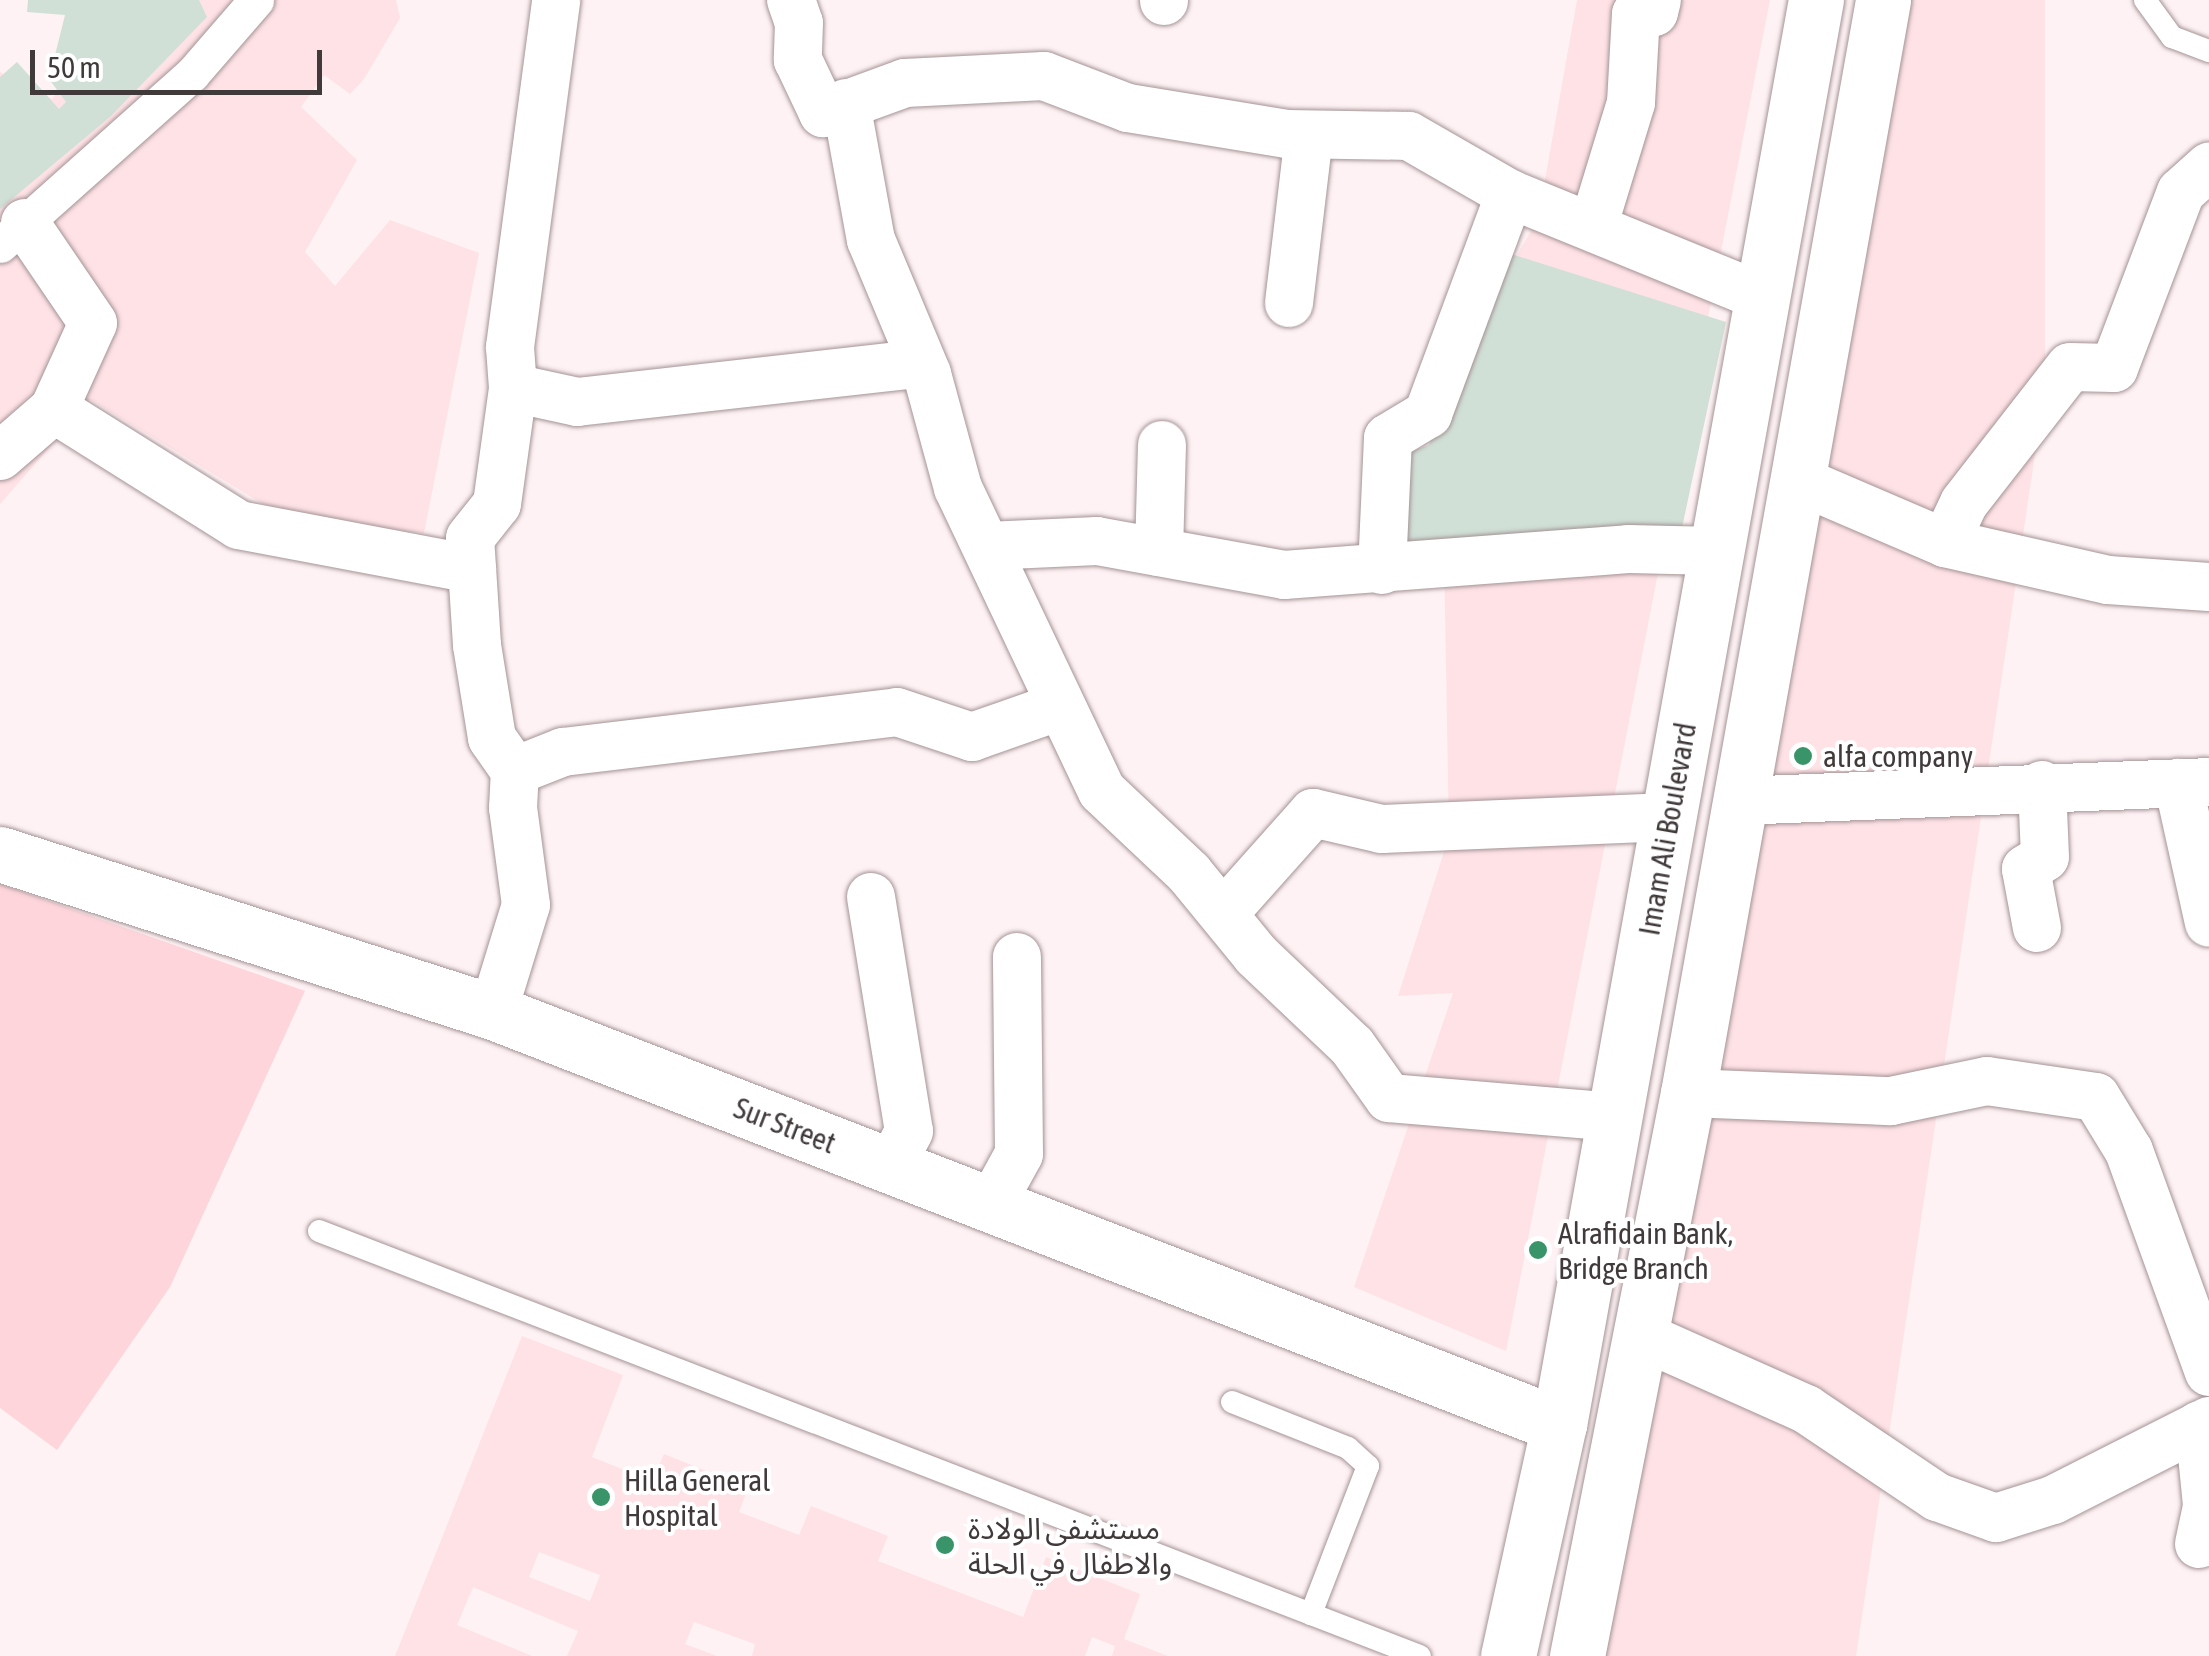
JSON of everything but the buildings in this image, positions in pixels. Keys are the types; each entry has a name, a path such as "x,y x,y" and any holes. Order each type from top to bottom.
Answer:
{"main road":[{"name":"Imam Ali Boulevard","path":"1508,1656 1559,1426 1816,0"},
{"path":"1577,1656 1688,1092 1883,0"},
{"name":"Sur Street","path":"0,854 494,1012 1559,1426"}],"street":[{"path":"0,456 54,409 93,323 13,234 192,74 256,0"},
{"path":"494,1012 526,906 513,808 515,771 492,738 470,538 497,504 513,388 510,346 556,0"},
{"path":"791,0 799,24 798,60 823,113 905,83 1044,76 1128,108 1309,135 1409,136 1510,194 1763,297"},
{"path":"1592,227 1631,103 1636,14 1654,12 1657,0"},
{"path":"846,103 871,240 922,363 958,488 1102,791 1224,913 1256,955 1352,1046 1389,1098 1615,1117"},
{"path":"1289,302 1309,135"},
{"path":"1945,543 1964,503 2070,367 2114,368 2181,192 2209,167"},
{"path":"1382,570 1388,438 1428,414 1510,194"},
{"path":"513,388 578,402 922,363"},
{"path":"54,409 240,525 472,569"},
{"path":"1160,552 1162,445"},
{"path":"1798,480 1945,543 2108,580 2209,587"},
{"path":"986,546 1097,541 1284,575 1628,548 1717,551"},
{"path":"515,771 563,752 896,712 972,736 1060,706"},
{"path":"1738,802 2042,785 2193,783 2209,923"},
{"path":"2037,928 2026,868 2045,858 2042,785"},
{"path":"1224,913 1312,813 1382,829 1670,816"},
{"path":"871,897 909,1131 891,1166"},
{"path":"991,1205 1019,1154 1017,958"},
{"path":"1688,1092 1891,1101 1987,1082 2096,1096 2129,1151 2209,1372"},
{"path":"1642,1336 1806,1409 1937,1498 1996,1518 2052,1500 2204,1423 2207,1464 2200,1544"}],"lane":[{"path":"2145,0 2172,37 2209,51"},
{"path":"319,1231 1420,1656"},
{"path":"1232,1402 1348,1448 1368,1466 1311,1614"}],"shaded area":[{"path":"55,0 396,0 400,18 364,79 350,94 324,75 301,107 357,160 305,252 335,286 390,220 479,253 424,533 288,519 91,400 0,504 0,72 52,99 87,53 100,16"},
{"path":"1577,0 1770,0 1506,1351 1354,1287 1453,993 1398,996 1449,836 1441,386 1538,219"},
{"path":"1887,0 2045,0 2045,387 1856,1656 1601,1656"},
{"path":"0,884 305,991 170,1287 57,1450 0,1408"},
{"name":"Hilla General Hospital","path":"522,1336 623,1375 592,1457 652,1481 664,1454 748,1488 739,1512 799,1535 811,1506 888,1536 878,1561 1023,1617 1046,1557 1140,1594 1124,1639 1168,1656 1112,1656 1115,1646 1092,1637 1085,1656 752,1656 755,1644 694,1622 685,1644 717,1656 567,1656 578,1631 473,1587 457,1625 532,1656 395,1656","holes":["539,1552 600,1575 590,1601 529,1577"]}],"place":[{"name":"alfa company","path":"1803,756"},
{"name":"Alrafidain Bank, Bridge Branch","path":"1538,1250"},
{"name":"Hilla General Hospital","path":"601,1497"},
{"name":"مستشفى الولادة والاطفال في الحلة","path":"945,1545"}]}
